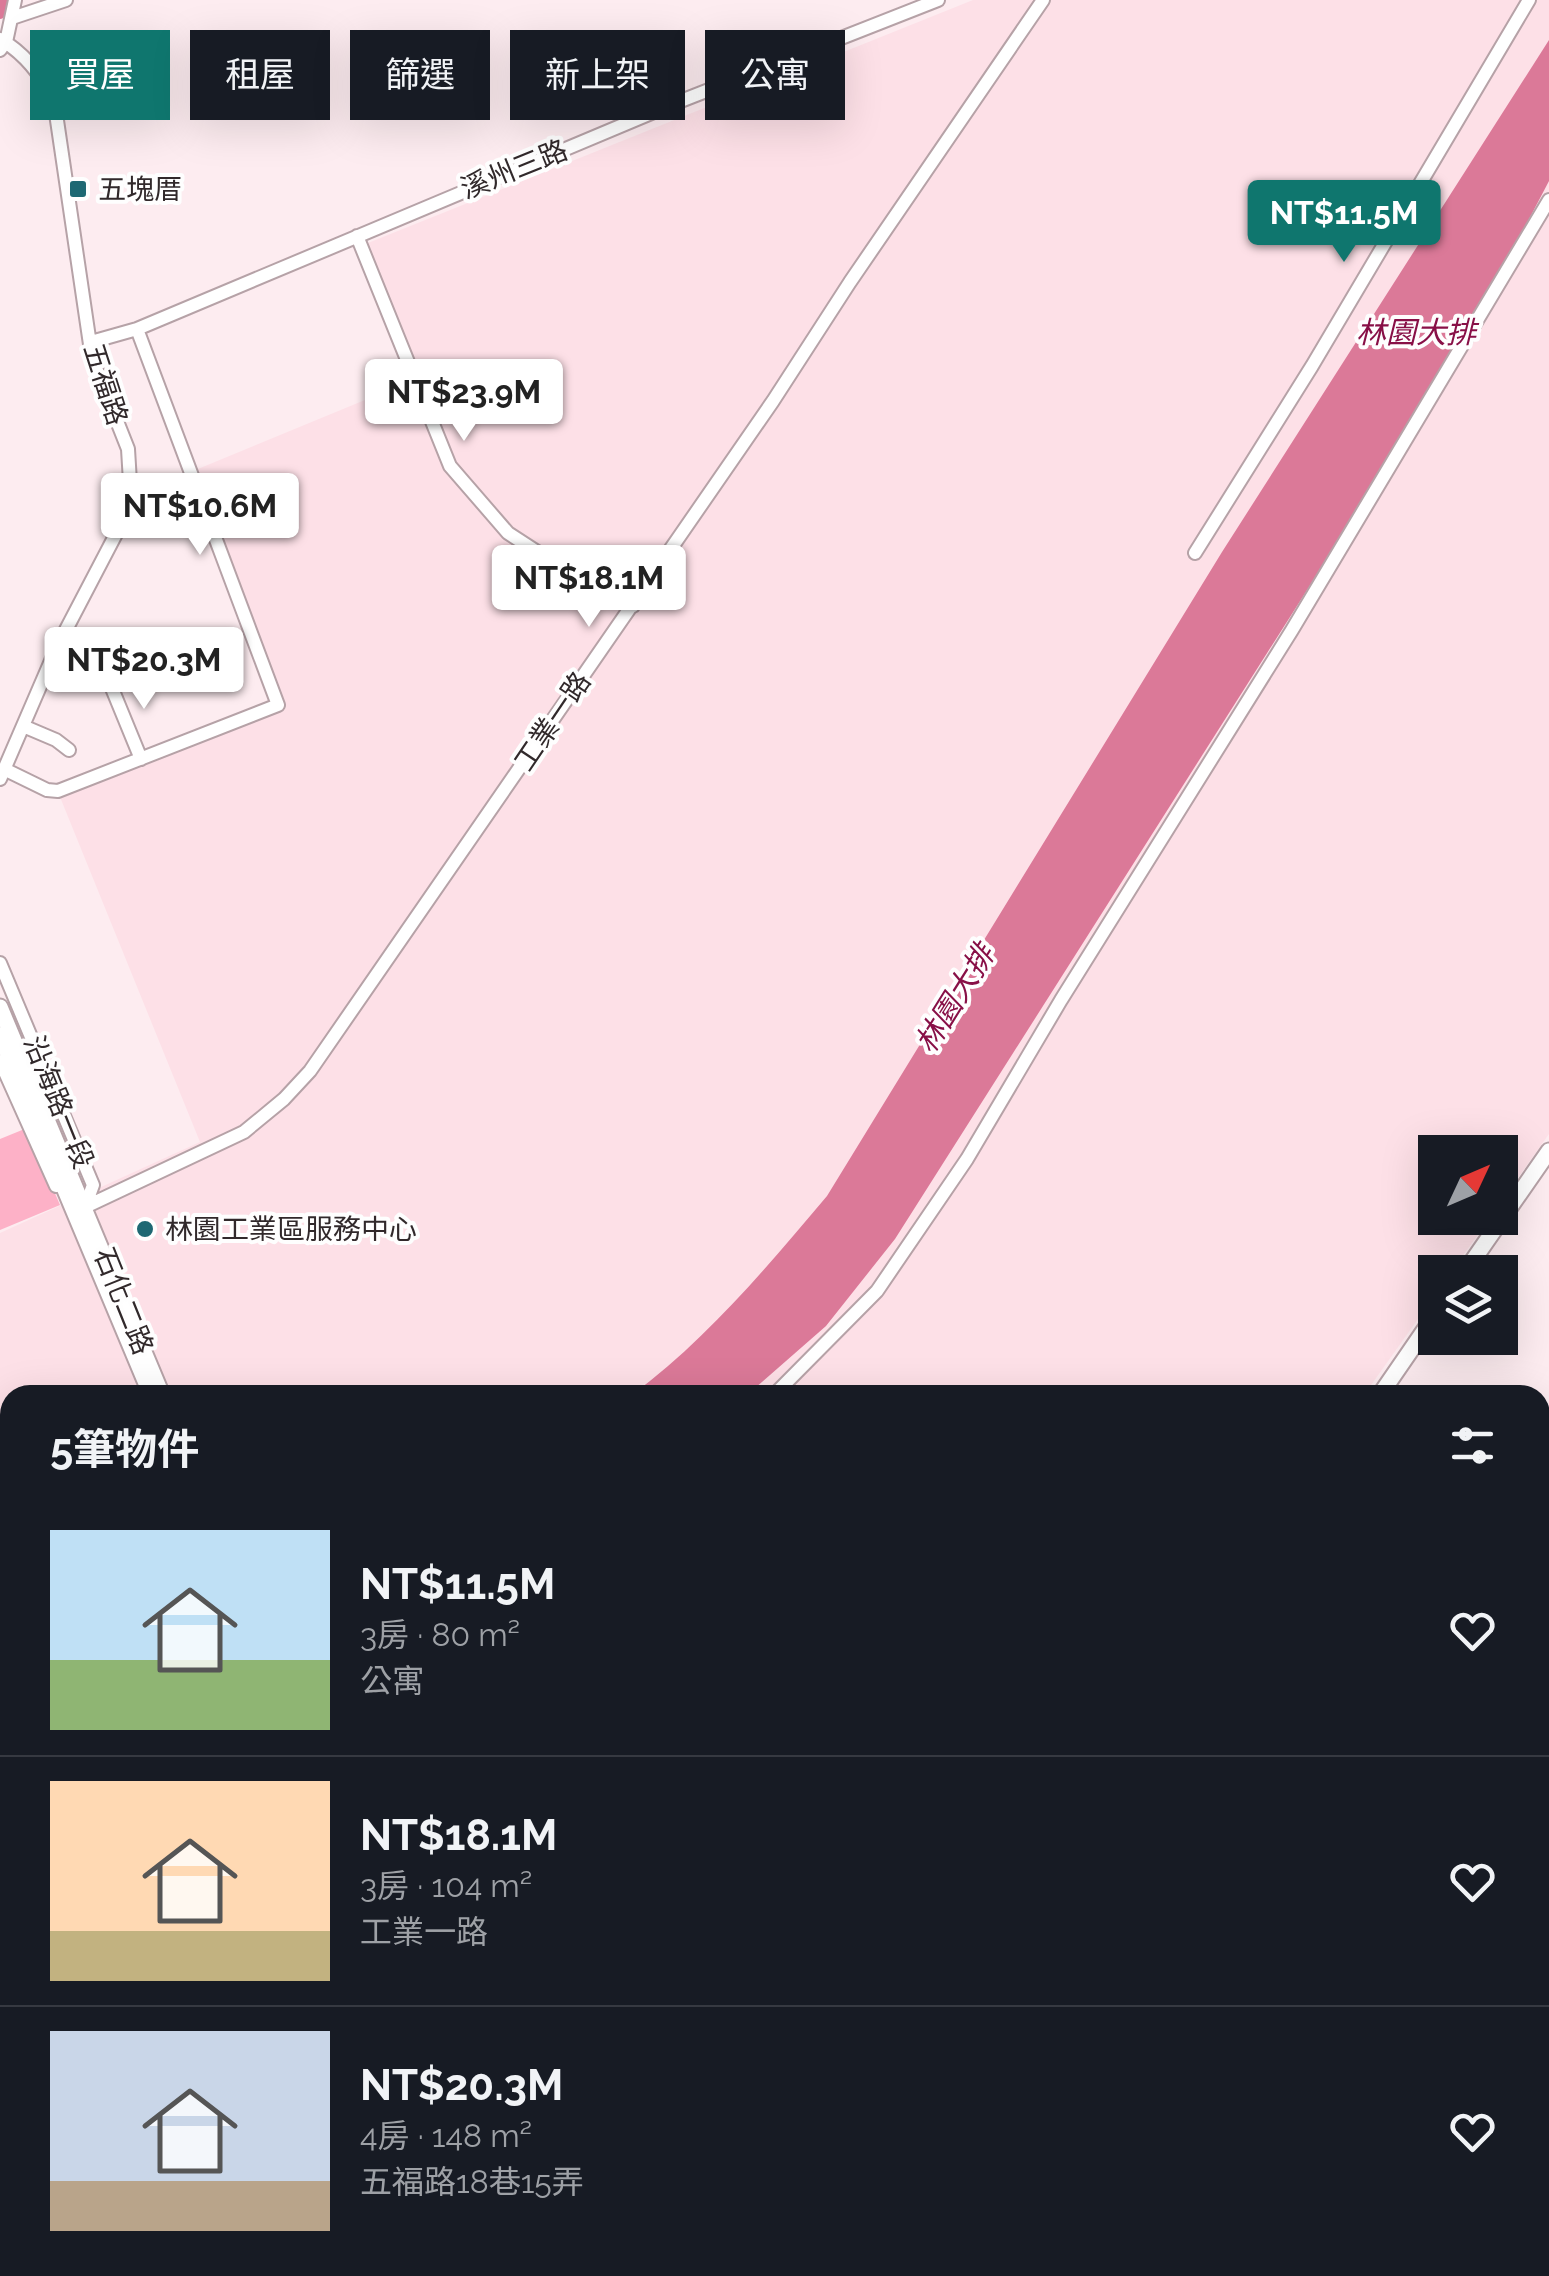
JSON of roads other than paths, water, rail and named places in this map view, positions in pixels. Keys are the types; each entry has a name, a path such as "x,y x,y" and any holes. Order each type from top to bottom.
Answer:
{"main road":[{"name":"沿海路一段","path":"0,1007 80,1210"},
{"name":"沿海路一段","path":"0,1035 80,1210"},
{"path":"1477,1255 1549,1152"},
{"name":"石化二路","path":"80,1210 147,1385"},
{"name":"石化二路","path":"80,1210 158,1385"},
{"path":"1387,1385 1418,1340"}],"street":[{"path":"3,43 16,0"},
{"path":"12,18 66,0"},
{"name":"溪州三路","path":"91,342 137,329 650,113 938,0"},
{"name":"工業一路","path":"80,1210 244,1132 284,1100 310,1071 632,606 1043,0"},
{"path":"1195,553 1312,366 1529,0"},
{"name":"五福路","path":"2,774 57,646 116,534 130,482 128,449 92,358 54,100 44,80 3,43"},
{"path":"784,1385 877,1291 967,1159 1051,1016 1292,630 1549,200"},
{"path":"357,236 450,466 508,532 588,585 632,606"},
{"path":"2,774 58,791 278,705 137,329"},
{"path":"108,682 141,760"},
{"path":"23,726 69,750"},
{"name":"沿海路一段","path":"0,963 93,1185 80,1210 62,1200 0,1060"}],"water":[{"name":"林園大排","path":"1549,40 1549,181 1464,343 895,1239 826,1326 758,1385 644,1385 711,1326 827,1196 1222,552"}],"waterway":[{"path":"0,14 3,0"}],"place":[{"name":"五塊厝","path":"78,189"},
{"name":"林園工業區服務中心","path":"145,1229"}]}
